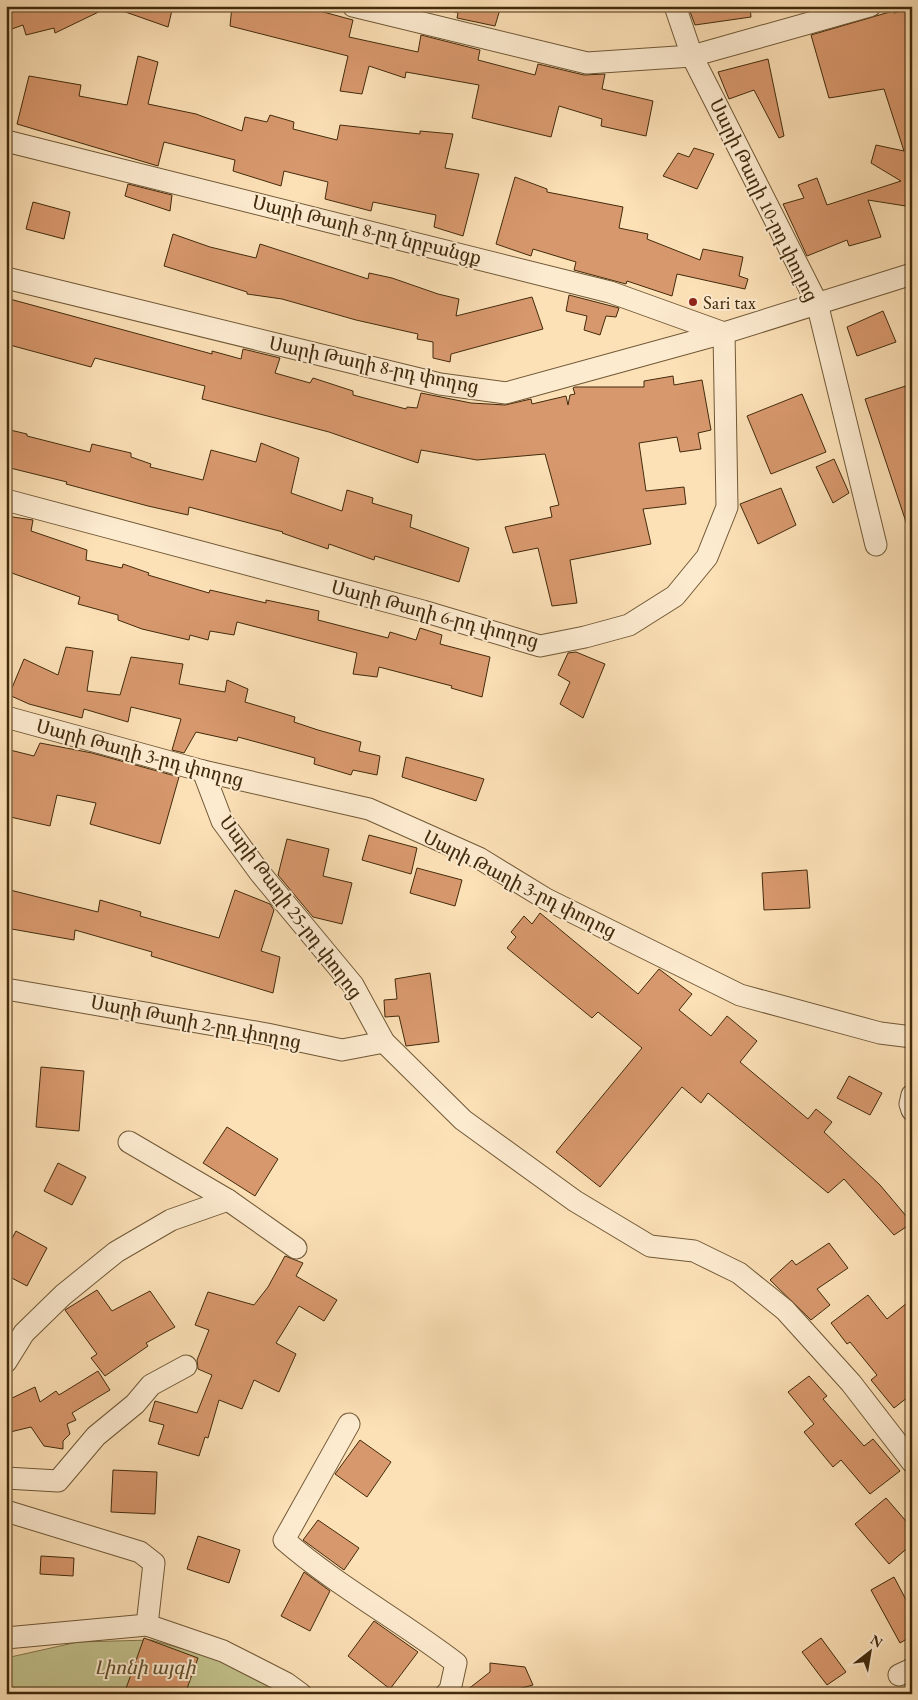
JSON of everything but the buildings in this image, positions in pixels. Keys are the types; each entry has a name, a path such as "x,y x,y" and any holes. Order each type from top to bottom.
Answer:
{"street":[{"path":"353,6 586,63 692,56 870,6"},
{"name":"Սարի Թաղի 10-րդ փողոց","path":"675,6 692,56 817,303 876,545"},
{"name":"Սարի Թաղի 8-րդ նրբանցք","path":"6,141 601,290 724,333"},
{"name":"Սարի Թաղի 8-րդ փողոց","path":"6,278 440,384 506,393 724,333 912,274"},
{"name":"Սարի Թաղի 6-րդ փողոց","path":"6,500 423,611 540,646 585,637 629,625 674,596 707,557 727,507 724,333"},
{"name":"Սարի Թաղի 3-րդ փողոց","path":"6,717 203,771 369,809 479,858 546,899 740,995 880,1033 912,1037"},
{"name":"Սարի Թաղի 25-րդ փողոց","path":"203,771 222,821 260,873 353,985 384,1042 463,1120 574,1201 650,1246 694,1250 730,1269 785,1310 851,1383 912,1462"},
{"name":"Սարի Թաղի 2-րդ փողոց","path":"6,989 267,1034 342,1050 384,1042"},
{"path":"912,1095 910,1104 912,1110"},
{"path":"129,1142 228,1200 296,1248"},
{"path":"6,1362 24,1333 63,1295 116,1252 171,1220 228,1200"},
{"path":"6,1478 58,1481 96,1436 135,1404 151,1384 186,1366"},
{"path":"349,1424 284,1540 316,1568 424,1639 456,1663 450,1690 446,1694"},
{"path":"6,1511 140,1552 154,1563 147,1624"},
{"path":"6,1638 147,1624 223,1651 286,1683 301,1694"}],"green space":[{"name":"Լիոնի այգի","path":"151,1640 215,1658 284,1694 6,1694 6,1658 78,1642"}],"place":[{"name":"Sari tax","path":"693,302"}]}
